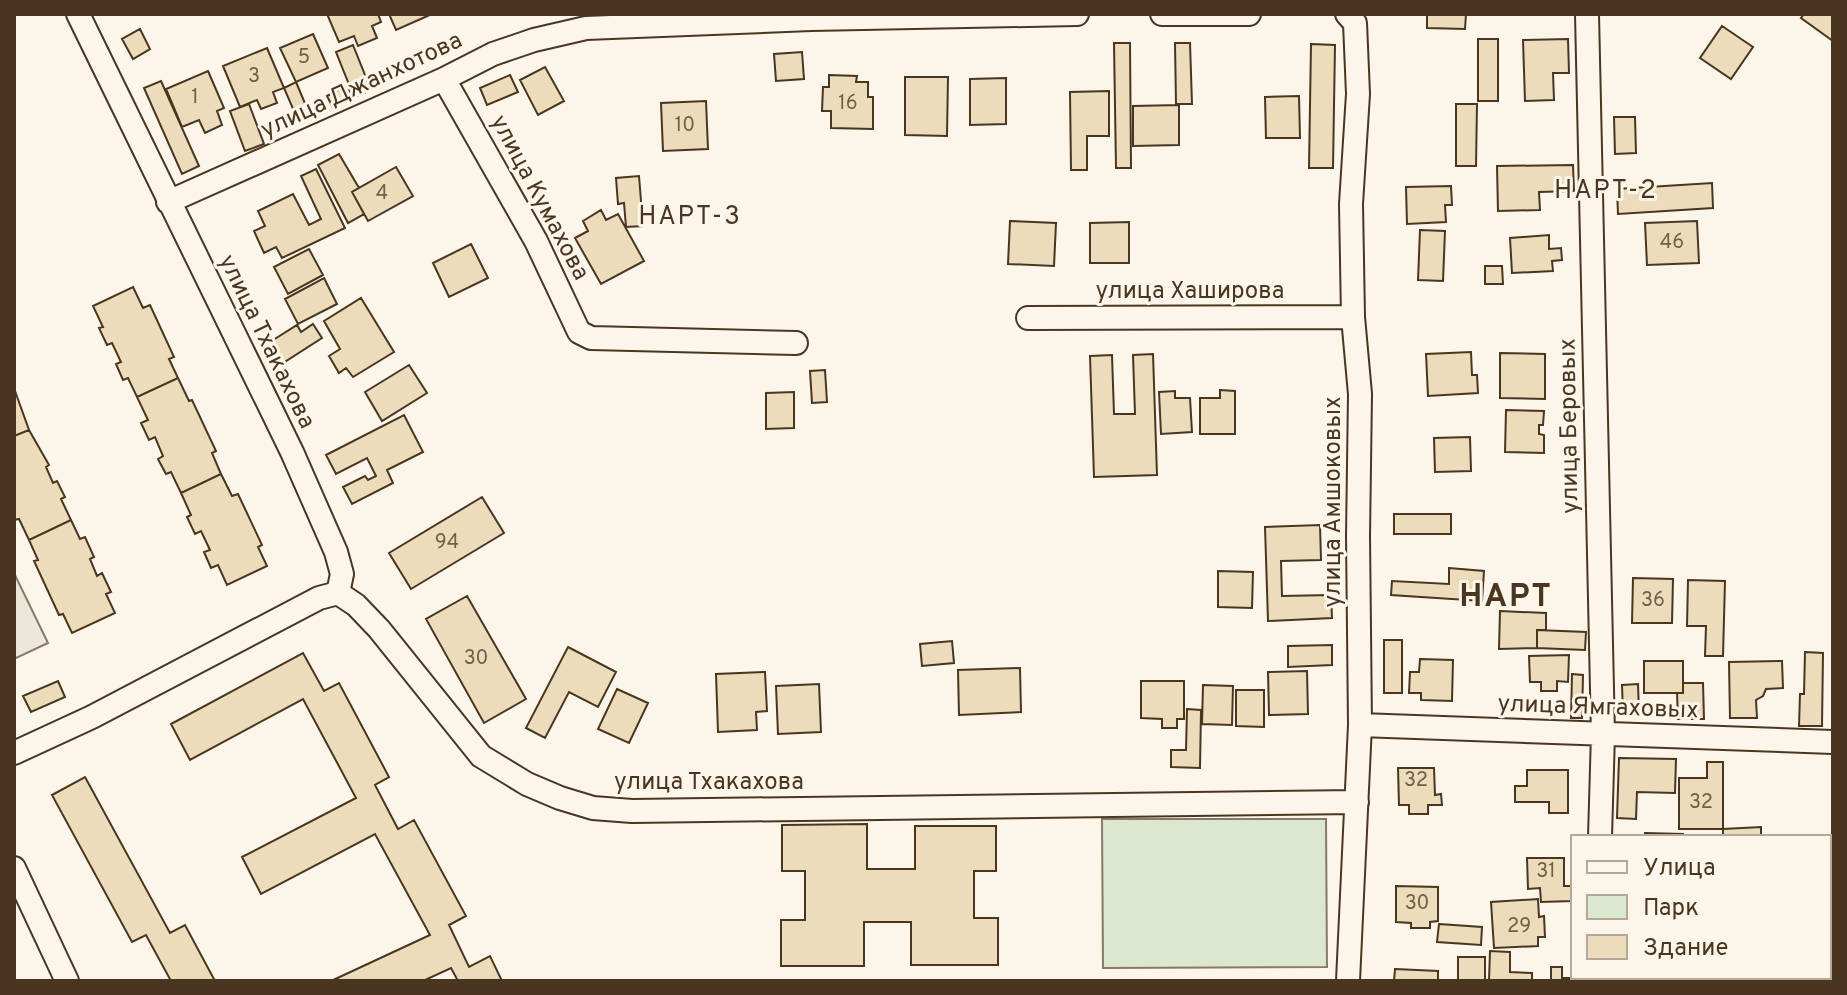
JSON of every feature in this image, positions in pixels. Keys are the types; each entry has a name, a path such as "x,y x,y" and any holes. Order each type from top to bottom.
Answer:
{"street":[{"path":"78,14 168,202"},
{"name":"улица Джанхотова","path":"168,202 444,79 493,54 534,40 586,28 797,19 1077,14"},
{"path":"1162,14 1249,14"},
{"name":"улица Беровых","path":"1587,14 1603,734 1600,835"},
{"name":"улица Амшоковых","path":"1348,981 1360,725 1360,394 1353,317 1351,204 1358,94 1351,18"},
{"name":"улица Кумахова","path":"444,79 536,241 579,332 591,338 796,343"},
{"name":"улица Тхакахова","path":"168,202 292,452 336,552 342,574 338,593 356,605 379,629 481,756 527,784 593,808 632,811 1357,802"},
{"name":"улица Хаширова","path":"1028,318 1353,317"},
{"path":"14,753 92,717 319,598 338,593"},
{"name":"улица Ямгаховых","path":"1360,725 1833,742"},
{"path":"14,868 67,981"},
{"path":"1833,954 1833,981"}],"green space":[{"path":"1102,819 1326,819 1327,967 1103,968"}],"shaded area":[{"path":"14,573 48,643 14,659"}],"building":[{"path":"327,14 378,14 381,22 372,26 377,38 358,46 354,36 339,42"},
{"path":"389,14 432,14 396,30"},
{"path":"1427,14 1466,14 1465,29 1427,28"},
{"path":"1804,14 1833,14 1833,41 1801,18"},
{"path":"1722,26 1753,47 1731,79 1700,58"},
{"path":"140,29 150,49 133,59 122,39"},
{"path":"313,34 328,68 296,82 280,48"},
{"path":"1478,39 1498,39 1498,101 1478,101"},
{"path":"1568,39 1569,73 1553,73 1554,100 1525,101 1523,40"},
{"path":"1114,43 1130,43 1131,168 1116,168"},
{"path":"1175,43 1190,43 1192,104 1176,104"},
{"path":"1311,44 1335,45 1333,168 1309,168"},
{"path":"353,45 371,90 354,97 336,52"},
{"path":"267,48 284,88 273,92 277,103 261,109 257,100 240,107 223,66"},
{"path":"802,52 804,79 776,81 774,54"},
{"path":"545,67 564,101 538,115 520,80"},
{"path":"208,71 224,108 217,111 222,125 205,133 199,120 182,127 166,89"},
{"path":"510,75 518,92 487,105 480,88"},
{"path":"829,75 857,76 856,82 868,82 868,97 873,97 873,129 831,128 831,111 822,111 823,87 829,87"},
{"path":"905,77 948,77 947,136 905,135"},
{"path":"1006,78 1006,124 970,125 970,79"},
{"path":"161,81 199,166 182,174 144,88"},
{"path":"296,82 309,113 297,118 284,88"},
{"path":"347,85 353,98 333,108 327,96"},
{"path":"1109,91 1109,136 1087,136 1087,170 1071,170 1070,92"},
{"path":"1299,96 1300,138 1266,138 1265,97"},
{"path":"706,101 708,149 663,151 661,103"},
{"path":"249,104 264,144 245,151 230,111"},
{"path":"1456,104 1477,104 1476,166 1456,166"},
{"path":"1179,105 1179,145 1133,146 1133,106"},
{"path":"1614,117 1635,117 1636,153 1615,154"},
{"path":"339,154 359,188 352,192 364,214 348,223 318,165"},
{"path":"1573,165 1574,191 1539,192 1540,210 1498,211 1497,166"},
{"path":"396,167 413,196 368,221 352,192"},
{"path":"316,169 345,228 282,258 276,247 264,253 254,231 265,226 258,211 293,194 309,225 321,219 301,176"},
{"path":"639,176 643,226 626,227 624,203 618,204 616,178"},
{"path":"1712,183 1713,208 1618,214 1617,189"},
{"path":"1451,186 1452,205 1445,205 1446,222 1407,224 1406,187"},
{"path":"601,210 606,220 618,214 644,261 601,284 575,238 588,231 583,221"},
{"path":"1010,221 1056,223 1054,266 1008,264"},
{"path":"1697,221 1699,263 1647,265 1645,223"},
{"path":"1129,222 1129,263 1090,263 1090,223"},
{"path":"1420,230 1445,231 1443,281 1418,280"},
{"path":"1549,235 1549,249 1561,248 1562,260 1552,261 1553,271 1512,273 1510,238"},
{"path":"471,244 488,278 449,297 433,263"},
{"path":"309,249 323,275 288,294 274,267"},
{"path":"1485,266 1502,266 1503,284 1485,284"},
{"path":"324,278 337,304 298,324 285,299"},
{"path":"133,287 143,308 150,305 174,357 169,359 178,378 137,397 128,378 123,380 116,364 121,362 112,343 107,345 93,306"},
{"path":"361,298 394,352 353,377 346,368 339,373 329,356 340,349 324,321"},
{"path":"313,324 322,338 283,363 270,342 297,325 301,332"},
{"path":"1471,352 1472,375 1477,375 1478,393 1428,396 1426,354"},
{"path":"1500,353 1545,354 1545,399 1500,398"},
{"path":"1153,354 1157,475 1094,477 1090,356 1112,355 1114,414 1135,414 1133,355"},
{"path":"409,365 427,393 382,421 365,392"},
{"path":"825,370 827,402 812,403 810,371"},
{"path":"178,378 216,451 212,453 221,474 181,493 171,472 166,474 158,459 163,456 155,437 149,440 141,423 148,420 137,397"},
{"path":"1220,390 1235,391 1235,434 1200,434 1200,398 1220,398"},
{"path":"1175,391 1175,398 1190,398 1192,432 1161,434 1159,392"},
{"path":"14,392 29,430 14,436"},
{"path":"794,392 794,428 766,429 766,393"},
{"path":"1506,410 1544,411 1539,434 1544,435 1544,453 1505,452"},
{"path":"404,415 423,452 387,470 393,483 352,504 343,487 365,476 368,480 376,476 367,458 336,474 326,455"},
{"path":"29,430 49,465 46,467 53,483 57,481 65,497 61,499 71,520 29,540 19,519 14,520 14,436"},
{"path":"1470,437 1471,471 1435,472 1434,438"},
{"path":"221,474 232,496 238,494 262,545 258,547 267,566 227,585 218,565 211,568 204,552 210,550 201,531 195,534 181,493"},
{"path":"482,497 504,533 411,589 389,553"},
{"path":"1394,514 1451,514 1451,534 1394,534"},
{"path":"71,520 80,539 85,537 94,557 90,559 97,576 102,573 111,592 106,594 115,613 72,633 63,614 59,615 34,561 38,560 29,540"},
{"path":"1320,525 1321,560 1281,561 1282,596 1331,595 1332,618 1268,621 1265,527"},
{"path":"1449,568 1484,571 1482,601 1391,595 1392,581 1449,584"},
{"path":"1218,571 1253,572 1252,608 1218,607"},
{"path":"1633,578 1673,579 1672,623 1632,623"},
{"path":"1688,580 1725,581 1723,656 1705,656 1706,626 1687,626"},
{"path":"467,596 526,699 484,723 426,619"},
{"path":"1500,611 1546,613 1546,630 1537,630 1537,648 1499,649"},
{"path":"1537,630 1586,632 1585,650 1537,648"},
{"path":"1384,640 1402,640 1402,693 1384,693"},
{"path":"952,641 954,663 922,666 920,644"},
{"path":"1332,645 1332,665 1288,667 1288,646"},
{"path":"568,647 616,672 598,707 569,692 545,738 526,728"},
{"path":"1805,652 1823,653 1822,726 1799,726"},
{"path":"303,653 324,691 339,683 389,777 375,785 398,829 414,820 466,916 449,925 469,967 490,956 502,981 458,981 451,968 423,981 331,981 430,935 375,834 261,894 242,857 356,798 303,699 190,760 171,724"},
{"path":"1569,655 1568,682 1557,681 1557,691 1541,691 1541,682 1530,682 1529,656"},
{"path":"1420,659 1453,660 1452,701 1421,700 1421,693 1409,693 1410,672 1419,672"},
{"path":"1644,661 1683,661 1683,693 1644,693"},
{"path":"1782,661 1783,688 1766,689 1763,696 1756,700 1757,718 1730,718 1729,662"},
{"path":"1020,668 1021,712 959,715 958,670"},
{"path":"1307,671 1308,714 1269,715 1268,672"},
{"path":"765,672 767,711 756,712 757,730 718,732 716,674"},
{"path":"1572,674 1583,675 1582,718 1571,718"},
{"path":"58,681 65,697 31,712 23,696"},
{"path":"1141,681 1184,681 1184,719 1177,719 1177,728 1162,728 1162,719 1141,718"},
{"path":"1683,683 1703,683 1704,719 1678,719 1677,693 1683,693"},
{"path":"819,684 821,732 778,734 776,686"},
{"path":"1638,684 1639,713 1623,713 1622,685"},
{"path":"1203,685 1233,686 1232,725 1202,724"},
{"path":"617,689 648,703 629,743 598,729"},
{"path":"1236,690 1264,690 1264,727 1236,726"},
{"path":"1187,709 1201,710 1200,768 1171,767 1171,750 1186,750"},
{"path":"1619,758 1676,759 1675,793 1637,792 1636,819 1617,818"},
{"path":"1707,762 1723,762 1723,829 1679,829 1679,778 1707,778"},
{"path":"1398,768 1434,768 1435,795 1441,794 1442,805 1428,805 1428,814 1409,814 1409,805 1399,805"},
{"path":"1527,770 1568,770 1568,813 1549,813 1549,802 1515,802 1515,786 1527,786"},
{"path":"85,777 170,933 185,925 215,981 171,981 146,935 132,942 52,795"},
{"path":"867,824 867,869 915,869 915,826 996,826 996,871 974,871 974,918 998,918 998,965 911,965 911,922 864,922 864,966 781,966 781,920 805,920 805,871 782,871 782,825"},
{"path":"1761,827 1761,835 1723,835 1723,829"},
{"path":"1645,833 1683,834 1683,835"},
{"path":"1527,858 1564,858 1564,886 1571,886 1571,901 1541,902 1540,888 1528,889"},
{"path":"1396,886 1438,887 1438,921 1430,922 1430,928 1411,928 1411,923 1396,922"},
{"path":"1538,899 1539,917 1544,916 1545,937 1538,937 1538,946 1494,948 1491,902"},
{"path":"1439,924 1482,927 1481,945 1437,942"},
{"path":"1490,951 1510,952 1510,972 1532,973 1532,981 1489,981"},
{"path":"1458,957 1485,957 1485,981 1458,981"},
{"path":"1551,967 1562,967 1562,978 1573,981 1542,981 1551,980"},
{"path":"1395,969 1438,971 1438,981 1394,981"},
{"path":"1756,979 1794,979 1794,981"}],"district":[{"name":"НАРТ-2","path":"1606,191"},
{"name":"НАРТ-3","path":"690,217"},
{"name":"НАРТ","path":"1506,598"}]}
